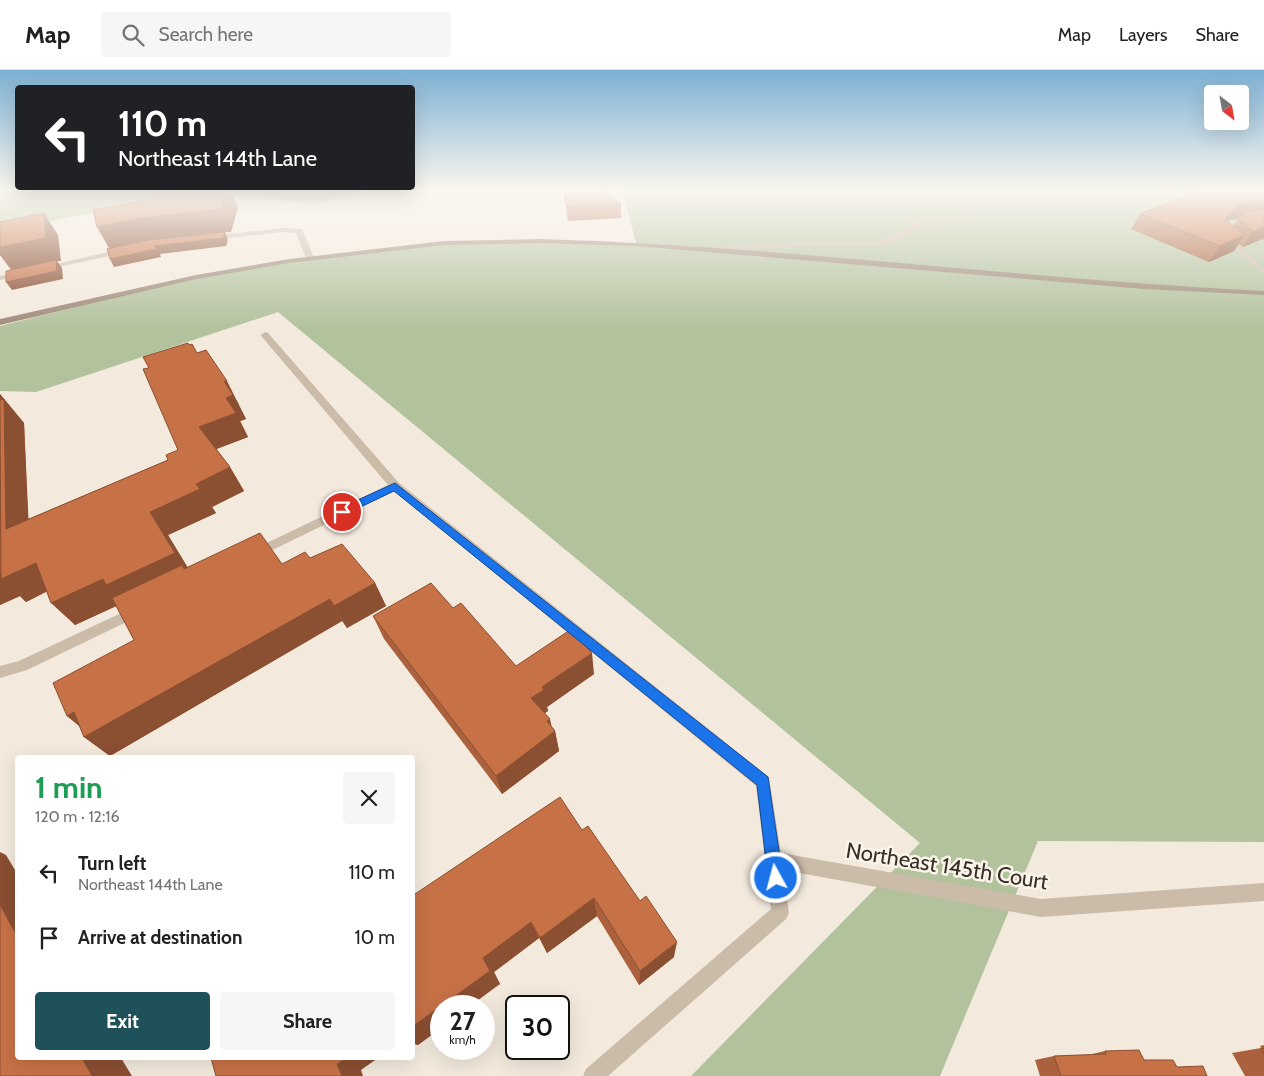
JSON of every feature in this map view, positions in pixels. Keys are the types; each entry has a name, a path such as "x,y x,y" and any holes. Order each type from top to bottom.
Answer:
{"main road":[{"path":"0,322 196,278 310,258 454,242 540,241 636,244 1135,286 1264,292"}],"street":[{"path":"199,239 227,236"},
{"path":"301,236 310,258"},
{"path":"703,249 812,244 876,244 900,236"},
{"path":"1223,236 1264,273"},
{"path":"38,270 134,248"},
{"path":"0,278 29,272"},
{"path":"265,336 395,486 763,782 780,913 593,1076"},
{"path":"244,559 395,486"},
{"path":"0,672 22,666 146,606"},
{"name":"Northeast 145th Court","path":"773,860 1041,908 1264,892"}],"green space":[{"path":"634,236 1264,236 1264,842 1038,841 940,1076 691,1076 920,843 278,312 36,392 0,391 0,326 196,277 289,261 444,243 636,243"}],"building":[{"path":"0,236 46,236 46,238 0,247"},
{"path":"188,236 224,236 223,238 155,246 156,249 110,259 107,249 149,240"},
{"path":"1195,236 1242,236 1220,246"},
{"path":"56,260 57,271 6,282 6,271"},
{"path":"188,343 189,345 192,344 197,353 206,350 227,381 224,381 233,395 226,398 236,413 199,427 230,467 196,484 200,489 150,512 175,553 106,585 103,579 51,603 36,563 1,579 0,400 4,399 6,529 168,460 166,455 178,450 143,369 149,368 143,357"},
{"path":"260,533 282,564 305,552 310,558 342,544 375,583 334,606 330,599 84,737 74,712 67,716 53,683 134,640 112,598 182,565 184,569"},
{"path":"431,583 453,608 461,603 516,666 570,630 592,653 542,687 544,690 531,698 550,719 547,721 555,731 496,776 373,616"},
{"path":"560,797 582,830 588,826 640,901 646,896 677,942 640,971 594,898 540,938 531,922 483,958 490,971 457,995 430,995 430,1014 415,1025 415,894"},
{"path":"0,905 15,932 15,1060 83,1060 92,1076 0,1076"},
{"path":"1139,1050 1144,1060 1173,1060 1177,1067 1203,1066 1207,1076 1061,1076 1054,1056 1106,1054 1105,1051"},
{"path":"212,1060 343,1060 337,1064 342,1076 216,1076"}],"route":[{"path":"342,512 395,486 763,782 776,878"}]}
